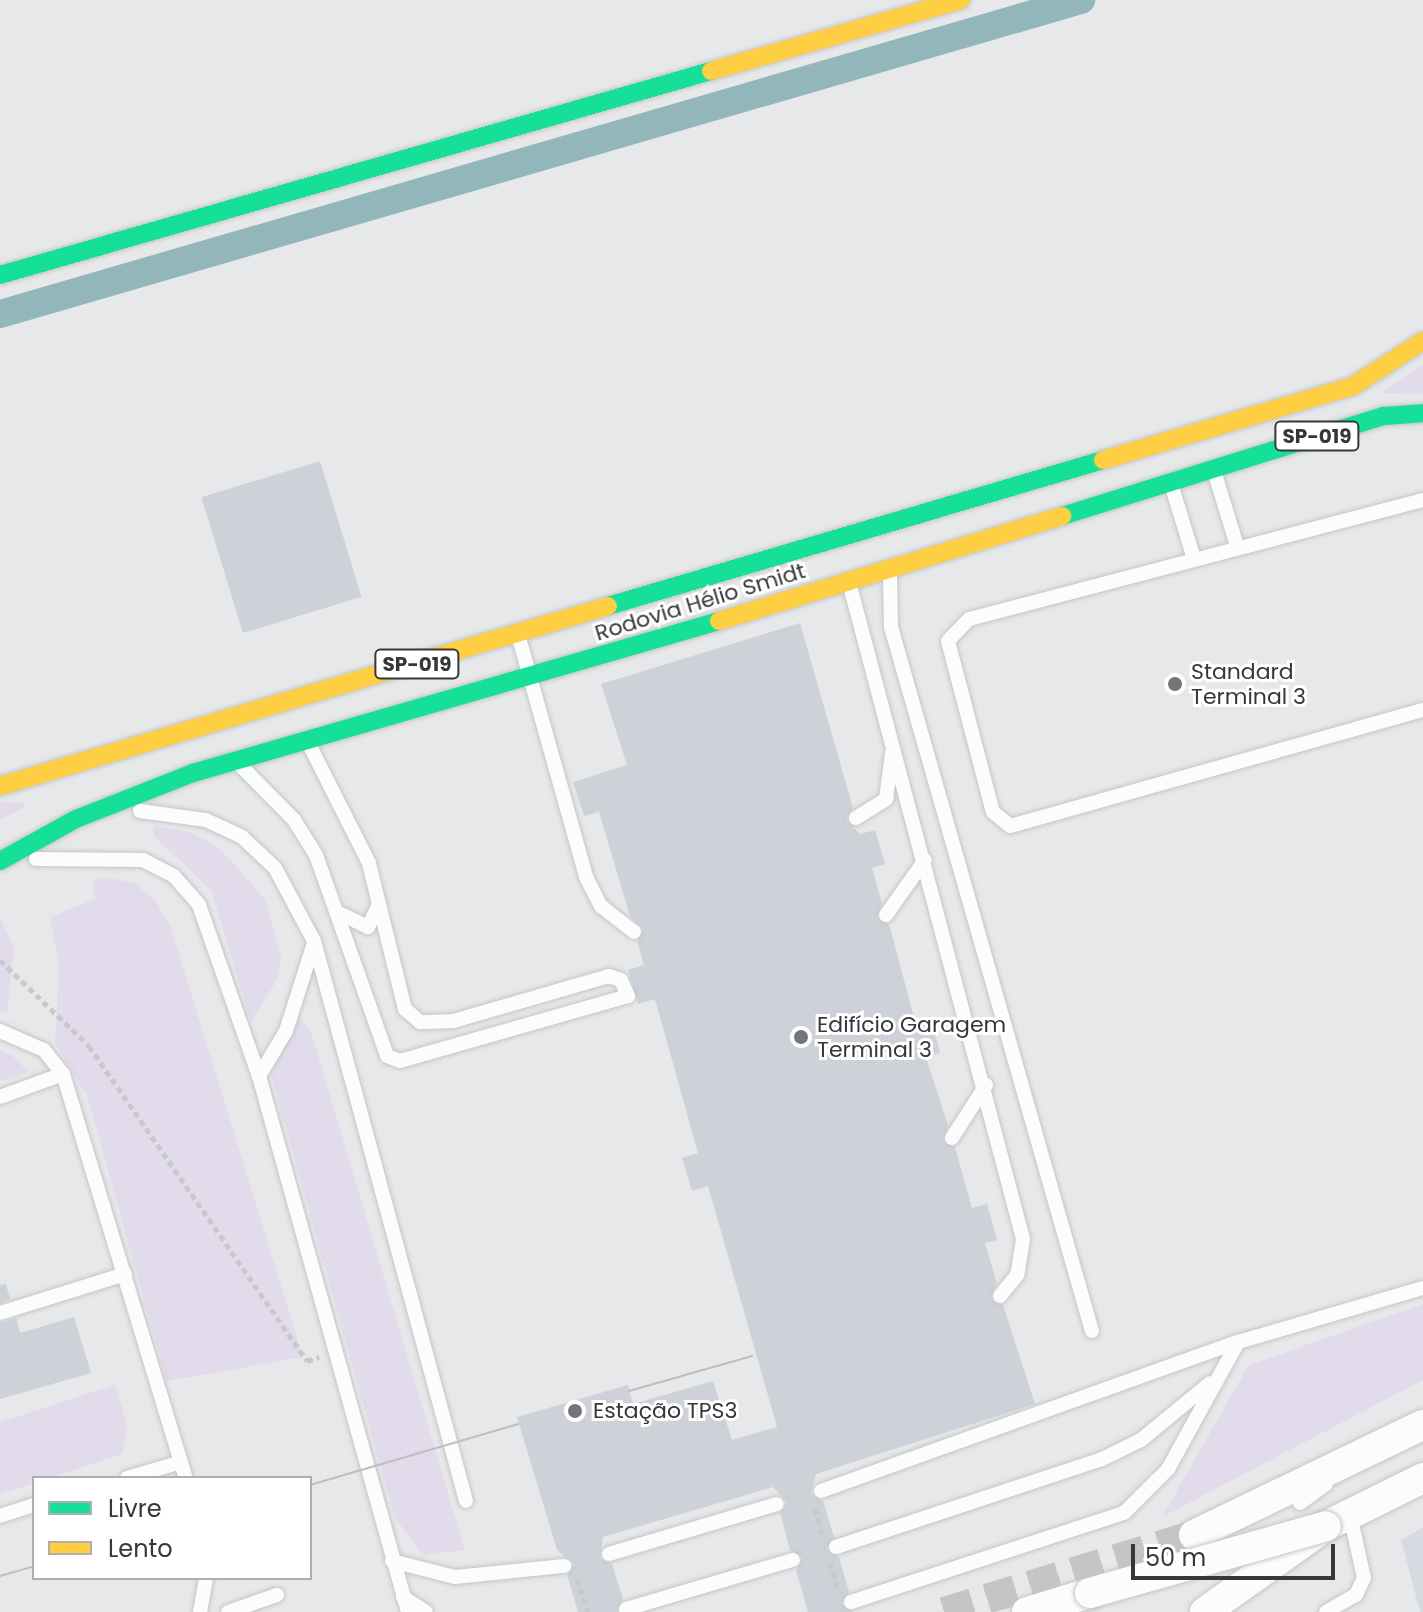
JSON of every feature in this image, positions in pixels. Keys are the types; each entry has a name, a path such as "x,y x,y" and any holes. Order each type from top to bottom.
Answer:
{"main road":[{"path":"0,275 961,0"},
{"name":"Rodovia Hélio Smidt","path":"0,786 518,635 841,561 890,569 1164,462 1207,449 1353,386 1423,341"},
{"name":"Rodovia Hélio Smidt","path":"0,861 76,819 234,760 530,680 841,561 1207,449 1384,416 1423,413"}],"street":[{"path":"1194,1535 1355,1463 1423,1425"},
{"path":"1205,1612 1338,1520 1423,1478"},
{"path":"1027,1612 1338,1520"}],"lane":[{"path":"1207,449 1237,546"},
{"path":"1164,462 1194,559"},
{"path":"1423,500 1237,546 954,628 949,648 1000,822 1016,825 1423,710"},
{"path":"841,561 891,724 1023,1239 1017,1275 1000,1296"},
{"path":"890,569 891,627 1092,1331"},
{"path":"518,635 586,877 601,906 634,932"},
{"path":"856,818 886,799 891,724"},
{"path":"234,760 294,820 338,910 378,1047 400,1061 628,996 621,980 609,976 453,1021 420,1022 405,1009 379,901 351,819 305,740"},
{"path":"76,819 174,812 242,837 275,868 314,941 466,1501"},
{"path":"0,861 111,855 174,876 218,948 259,1076 408,1612"},
{"path":"886,915 925,860"},
{"path":"338,910 356,927 368,927 379,901"},
{"path":"259,1076 295,1009 314,941"},
{"path":"0,1031 44,1050 63,1074 185,1476"},
{"path":"0,1097 63,1074"},
{"path":"952,1138 986,1085"},
{"path":"0,1313 125,1274"},
{"path":"821,1491 1238,1342 1423,1288"},
{"path":"851,1602 1124,1513 1162,1478 1238,1342"},
{"path":"836,1547 1102,1459 1141,1440 1217,1377"},
{"path":"134,1476 181,1462"},
{"path":"1300,1503 1355,1463"},
{"path":"609,1554 777,1504"},
{"path":"0,1516 32,1506"},
{"path":"1326,1612 1356,1595 1364,1578 1338,1520"},
{"path":"626,1609 793,1560"},
{"path":"392,1561 455,1577 564,1566"},
{"path":"200,1612 206,1580"},
{"path":"228,1612 277,1595"},
{"path":"402,1597 426,1612"}],"path":[{"path":"0,960 89,1046 307,1361 335,1353"}],"shaded area":[{"path":"1423,365 1423,394 1382,393"},
{"path":"0,802 23,802 26,806 0,820"},
{"path":"154,826 191,832 221,850 265,899 281,956 277,980 251,1021 211,890 153,835"},
{"path":"111,878 134,883 155,900 170,925 303,1357 167,1381 87,1096 55,1043 59,966 50,917 95,899 93,880"},
{"path":"0,918 14,947 7,1013 0,1012"},
{"path":"299,1016 312,1035 465,1550 423,1555 395,1518 271,1074"},
{"path":"0,1049 14,1057 29,1072 0,1081"},
{"path":"1423,1304 1423,1380 1162,1517 1249,1365"},
{"path":"115,1385 127,1424 123,1454 55,1476 32,1476 32,1484 0,1494 0,1422"},
{"path":"1423,1527 1423,1612 1420,1612 1401,1540"}],"building":[{"path":"320,461 362,597 243,633 201,497"},
{"name":"Edifício Garagem Terminal 3","path":"800,623 853,808 846,819 860,834 875,830 885,864 872,868 882,903 877,918 889,924 915,1021 930,1016 940,1053 926,1058 948,1125 943,1142 955,1147 972,1208 987,1204 997,1240 985,1243 997,1284 990,1299 1003,1305 1035,1404 816,1474 811,1494 823,1501 834,1537 826,1549 839,1557 849,1592 841,1604 854,1612 808,1612 796,1570 803,1558 790,1550 780,1513 787,1502 773,1487 603,1537 600,1558 612,1564 623,1599 617,1612 578,1612 567,1575 574,1564 557,1550 517,1417 628,1385 633,1404 713,1381 732,1440 777,1427 708,1186 692,1191 682,1158 698,1153 655,999 638,1004 628,970 644,965 637,941 643,929 630,916 599,812 584,816 573,782 627,765 601,684"},
{"path":"6,1284 10,1299 0,1303 0,1285"},
{"path":"74,1317 91,1373 0,1399 0,1323 16,1318 20,1333"}],"waterway":[{"path":"0,314 1081,0"}],"tunnel":[{"path":"944,1612 1194,1535"}],"tram line":[{"path":"629,1391 752,1356"},
{"path":"312,1484 518,1424"},
{"path":"0,1576 32,1567"}],"traffic: fast":[{"path":"0,275 711,71"},
{"path":"1062,516 1384,416 1423,413"},
{"path":"608,606 1103,460"},
{"path":"0,861 76,819 193,773 719,621"}],"traffic: slow":[{"path":"711,71 961,0"},
{"path":"1103,460 1353,386 1423,341"},
{"path":"719,621 1062,516"},
{"path":"0,786 608,606"}],"place":[{"name":"Standard Terminal 3","path":"1175,684"},
{"name":"Edifício Garagem Terminal 3","path":"801,1037"},
{"name":"Estação TPS3","path":"575,1411"}]}
